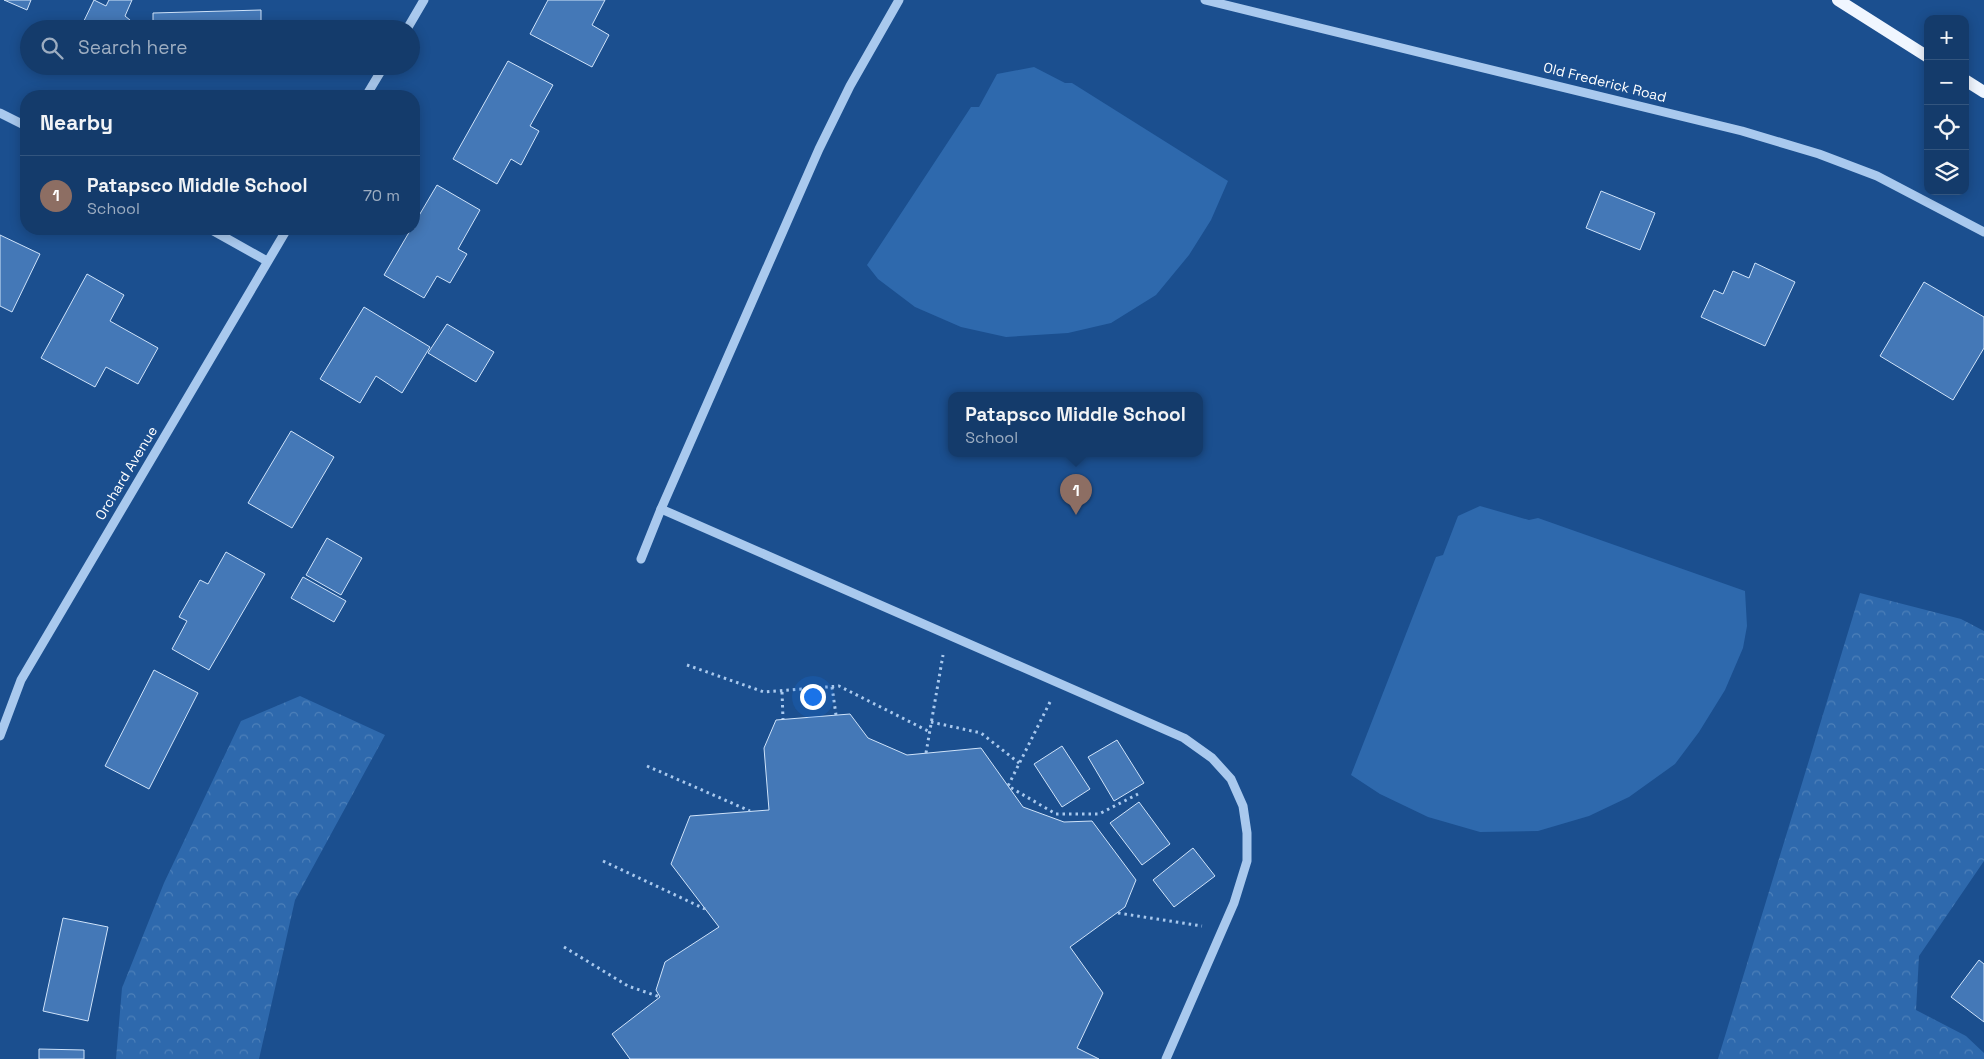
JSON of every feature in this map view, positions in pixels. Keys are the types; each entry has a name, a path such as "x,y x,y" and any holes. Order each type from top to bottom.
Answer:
{"main road":[{"path":"1838,0 1924,54"},
{"path":"1969,83 1984,92"}],"street":[{"path":"412,20 424,0"},
{"path":"641,559 661,509 819,149 850,86 899,0"},
{"name":"Old Frederick Road","path":"1206,0 1742,131 1819,154 1877,176 1984,232"},
{"path":"370,90 379,75"},
{"path":"0,113 20,123"},
{"path":"221,235 268,261"},
{"name":"Orchard Avenue","path":"0,736 21,680 283,235"},
{"path":"661,509 1184,738 1212,758 1231,779 1242,806 1248,833 1248,861 1234,903 1166,1059"}],"path":[{"path":"926,753 948,634"},
{"path":"686,665 764,692 839,686 930,732"},
{"path":"1059,683 1008,786 1056,814 1100,814 1138,794"},
{"path":"832,687 836,716"},
{"path":"782,692 783,719"},
{"path":"931,722 981,733 1019,763"},
{"path":"647,766 750,811"},
{"path":"603,861 705,909"},
{"path":"1118,913 1223,929"},
{"path":"564,947 628,986 660,998"}],"green space":[{"path":"1034,67 1065,83 1072,83 1228,181 1211,220 1189,255 1156,295 1111,323 1068,333 1006,337 961,327 915,307 878,279 867,265 971,107 979,107 997,74"},
{"path":"1480,506 1529,520 1538,518 1745,591 1747,626 1743,648 1725,690 1699,732 1675,764 1629,797 1589,816 1538,831 1480,832 1428,817 1380,794 1351,775 1436,557 1443,555 1458,516"},
{"path":"1860,593 1961,619 1984,631 1984,861 1919,956 1916,1010 1966,1036 1984,1053 1984,1059 1718,1059"},
{"path":"300,696 385,735 295,900 259,1059 116,1059 122,988 164,883 241,721"}],"building":[{"path":"4,0 31,0 27,10"},
{"path":"94,0 106,6 109,0 132,0 125,16 130,20 84,20"},
{"path":"548,0 605,0 592,25 609,35 592,67 530,34"},
{"path":"261,10 261,20 153,20 153,13"},
{"path":"508,61 553,85 530,126 539,131 521,165 511,159 497,184 453,159"},
{"path":"437,185 480,210 458,249 467,254 450,283 437,276 424,298 384,275 407,235 420,235 420,214"},
{"path":"1601,191 1655,213 1640,250 1586,228"},
{"path":"0,235 40,254 12,312 0,306"},
{"path":"1755,263 1795,282 1765,346 1701,317 1714,290 1723,294 1733,271 1749,278"},
{"path":"87,274 124,295 110,321 158,348 138,384 106,367 95,387 41,358"},
{"path":"1924,282 1984,317 1984,348 1953,400 1880,356"},
{"path":"364,307 430,347 402,393 376,376 360,403 320,379"},
{"path":"447,324 494,352 476,382 428,353"},
{"path":"291,431 334,457 292,528 248,503"},
{"path":"327,538 362,558 341,595 306,575"},
{"path":"226,552 265,574 209,670 172,649 187,621 179,617 200,580 208,584"},
{"path":"303,577 346,601 334,622 291,598"},
{"path":"154,670 198,693 149,789 105,766"},
{"path":"850,714 868,738 907,755 981,748 1023,807 1064,822 1092,821 1136,880 1125,907 1070,947 1103,993 1077,1048 1099,1059 630,1059 612,1034 660,997 656,990 665,962 719,927 671,864 690,816 769,810 764,748 776,720"},
{"path":"1117,740 1144,783 1114,801 1088,757"},
{"path":"1062,746 1090,789 1062,807 1034,764"},
{"path":"1139,802 1170,844 1142,865 1110,823"},
{"path":"1193,848 1215,876 1174,907 1153,880"},
{"path":"63,918 108,927 88,1021 43,1011"},
{"path":"1979,960 1984,964 1984,1022 1951,997"},
{"path":"39,1049 84,1050 84,1059 39,1059"}],"place":[{"name":"Patapsco Middle School","path":"1076,515"}]}
